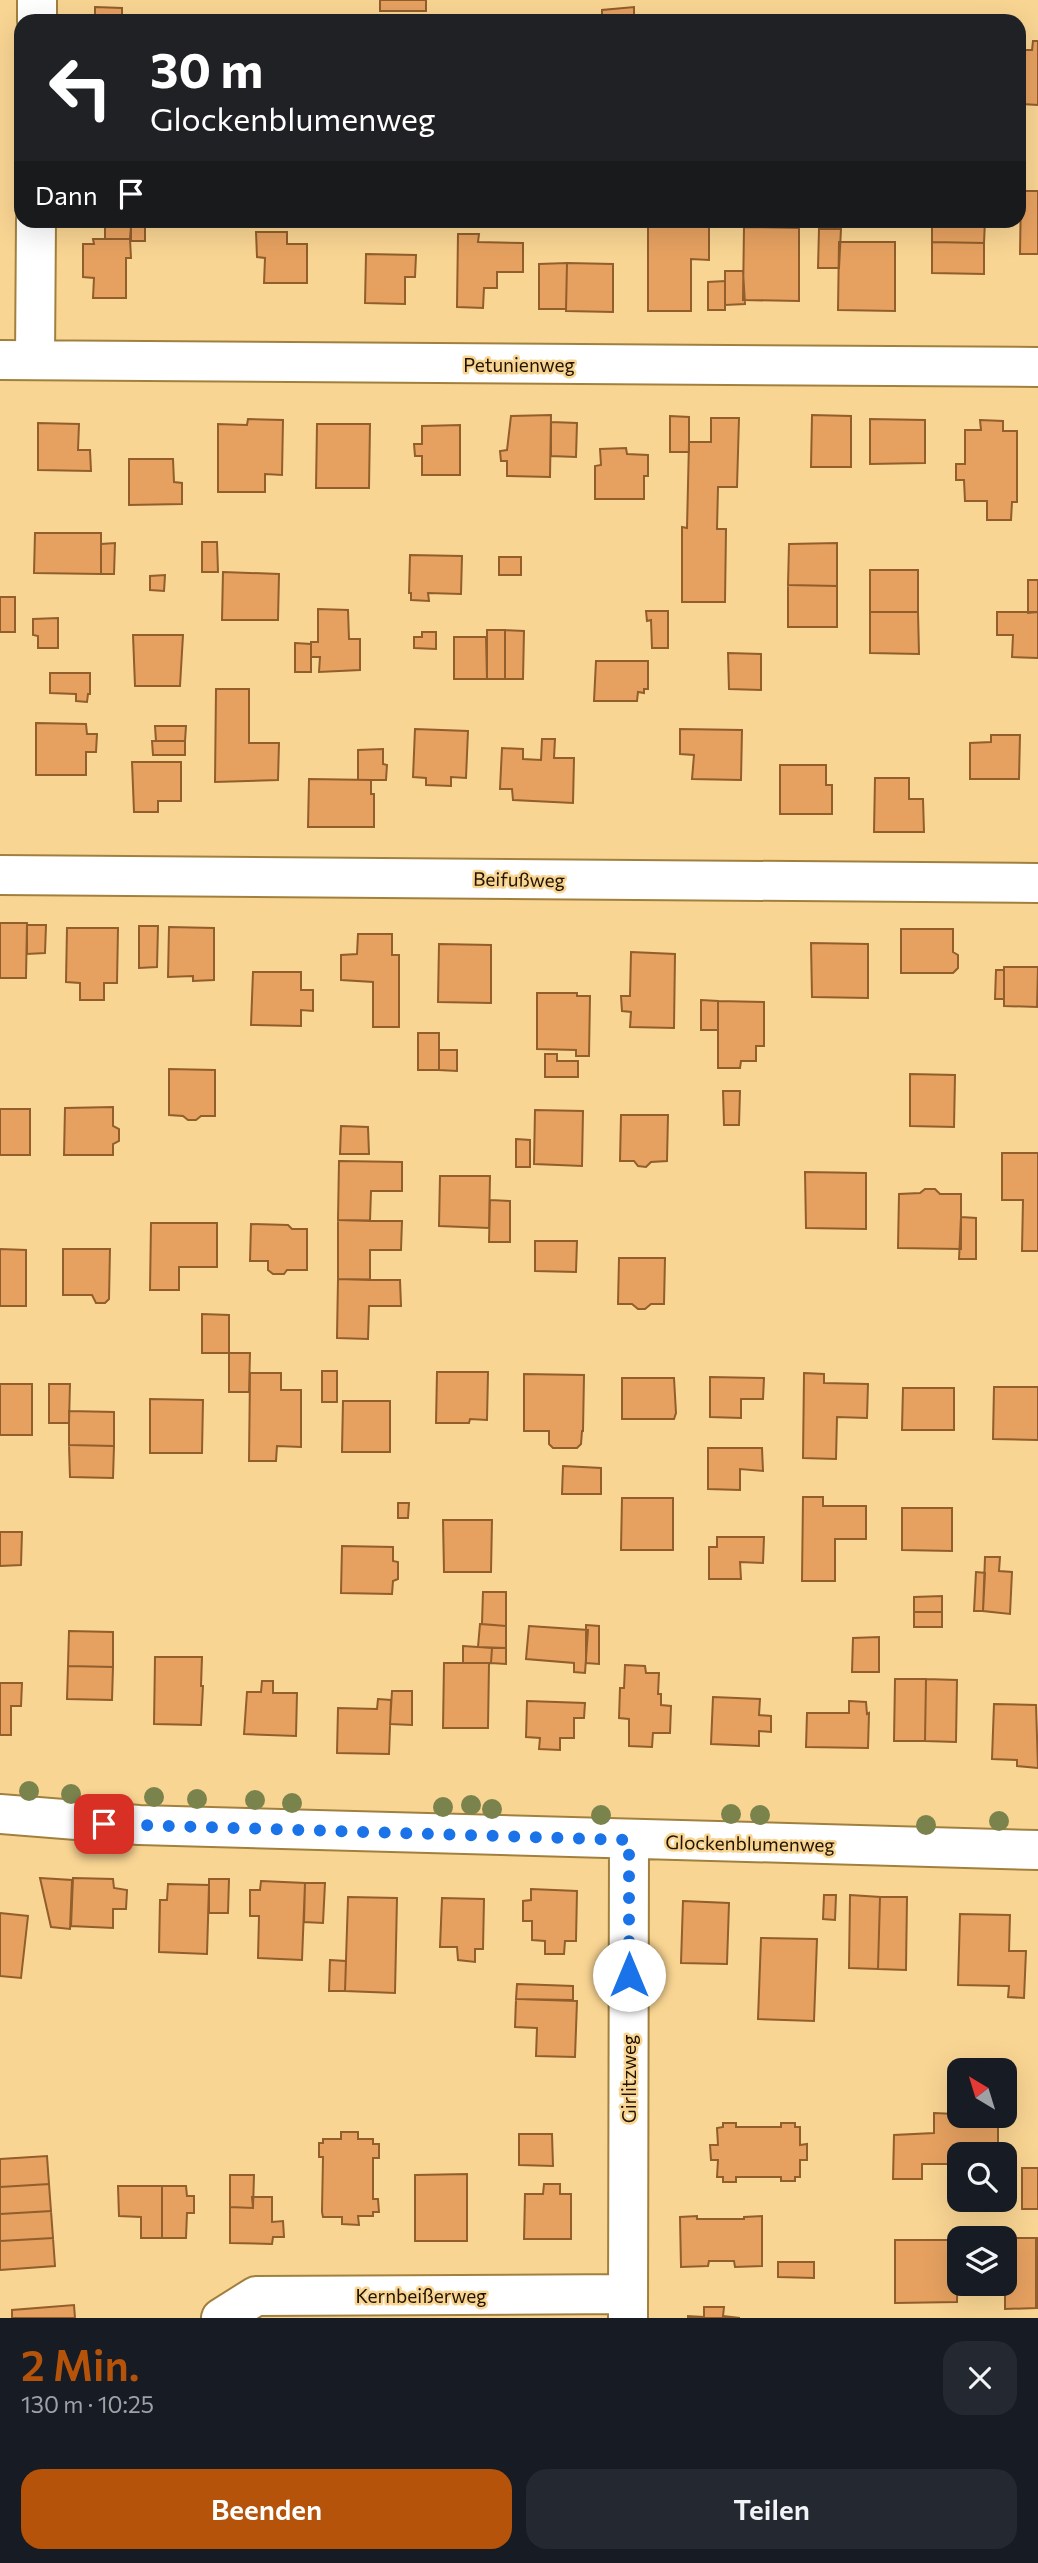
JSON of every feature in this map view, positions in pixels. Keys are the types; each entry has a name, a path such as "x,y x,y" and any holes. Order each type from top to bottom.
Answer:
{"street":[{"path":"17,360 35,228"},
{"name":"Petunienweg","path":"17,360 1038,367"},
{"name":"Beifußweg","path":"0,875 1038,883"},
{"name":"Glockenblumenweg","path":"0,1814 116,1824 1038,1850"},
{"name":"Girlitzweg","path":"628,2306 629,1840"},
{"name":"Kernbeißerweg","path":"220,2318 256,2296 628,2306"}],"building":[{"path":"380,0 426,0 426,11 380,11"},
{"path":"95,7 122,8 122,14 95,14"},
{"path":"634,7 634,14 602,14 602,10"},
{"path":"1033,41 1038,41 1038,105 1026,104 1026,50 1032,50"},
{"path":"1026,191 1038,191 1038,254 1020,254 1020,228 1026,228"},
{"path":"105,228 131,228 130,239 105,239"},
{"path":"131,228 145,228 145,241 131,241"},
{"path":"648,228 709,228 709,260 691,259 691,311 648,311"},
{"path":"744,228 799,228 799,301 743,300"},
{"path":"932,228 985,228 984,243 932,242"},
{"path":"819,229 841,229 839,268 818,268"},
{"path":"256,232 287,232 287,244 307,244 307,283 264,283 265,258 257,257"},
{"path":"458,234 479,234 478,242 523,243 523,272 497,272 497,288 484,288 483,308 457,307"},
{"path":"93,239 130,239 131,258 126,258 126,298 93,298 94,278 83,277 83,244 94,244"},
{"path":"839,242 895,242 895,311 838,310"},
{"path":"932,242 984,243 984,274 932,273"},
{"path":"366,254 416,255 415,277 405,277 405,304 365,303"},
{"path":"567,263 566,309 539,309 539,264"},
{"path":"567,263 613,264 613,312 566,311"},
{"path":"725,271 743,271 745,304 725,305"},
{"path":"725,281 725,310 708,310 708,282"},
{"path":"551,415 550,477 507,476 507,461 501,461 500,451 507,450 511,416"},
{"path":"812,415 851,416 851,467 811,467"},
{"path":"670,416 689,417 689,452 670,452"},
{"path":"711,418 739,418 737,487 718,487 717,529 726,529 725,602 682,602 682,527 687,528 689,442 711,442"},
{"path":"248,419 283,420 282,475 265,474 265,492 218,492 218,424 247,425"},
{"path":"870,419 925,420 925,463 870,464"},
{"path":"980,420 1003,421 1003,431 1017,431 1017,502 1012,502 1011,520 987,520 987,501 965,501 964,480 956,480 956,464 965,464 965,430 981,430"},
{"path":"551,422 577,423 576,457 551,456"},
{"path":"38,423 79,424 78,450 90,450 91,471 38,470"},
{"path":"317,424 370,424 369,488 316,488"},
{"path":"460,425 460,475 422,475 422,456 415,456 414,444 422,444 422,426"},
{"path":"626,448 627,454 648,455 644,499 595,499 595,466 601,465 600,449"},
{"path":"129,459 173,459 174,482 182,483 182,504 129,505"},
{"path":"35,533 101,533 101,574 34,573"},
{"path":"202,542 217,542 218,572 202,572"},
{"path":"115,543 114,574 101,574 101,544"},
{"path":"837,543 837,586 788,585 789,544"},
{"path":"410,555 462,556 461,594 428,593 429,601 411,600"},
{"path":"499,557 521,557 521,575 499,575"},
{"path":"870,570 918,570 918,612 870,612"},
{"path":"223,572 279,574 278,620 222,620"},
{"path":"165,575 164,591 150,590 150,576"},
{"path":"1028,580 1038,580 1038,612 1028,613"},
{"path":"788,585 837,586 837,627 788,627"},
{"path":"0,597 15,597 15,632 0,632"},
{"path":"318,609 348,610 349,639 360,639 360,670 319,672 320,657 311,657 311,642 318,642"},
{"path":"646,611 668,611 668,648 652,648 651,620 647,621"},
{"path":"870,612 918,612 919,654 870,653"},
{"path":"997,612 1038,612 1038,658 1012,657 1013,635 997,635"},
{"path":"58,618 58,648 38,648 38,636 33,635 33,619"},
{"path":"487,630 505,630 505,679 487,679"},
{"path":"505,630 524,631 523,679 505,679"},
{"path":"422,632 436,632 436,649 414,648 414,637 422,637"},
{"path":"133,635 183,635 180,686 135,686"},
{"path":"454,637 486,637 487,679 454,679"},
{"path":"295,643 311,644 311,672 295,672"},
{"path":"728,653 761,654 761,690 729,689"},
{"path":"596,661 648,661 648,689 644,689 644,693 638,692 637,701 594,701"},
{"path":"50,673 90,673 90,694 87,702 76,701 76,694 50,693"},
{"path":"216,689 249,689 249,743 279,743 278,780 215,782"},
{"path":"36,723 86,724 87,734 97,734 96,752 86,752 86,775 36,775"},
{"path":"155,726 186,726 185,741 156,741"},
{"path":"415,729 468,731 466,778 451,777 451,786 426,785 426,778 413,777"},
{"path":"680,729 742,730 741,780 692,779 694,755 680,754"},
{"path":"991,735 1020,735 1019,779 970,779 970,743 991,742"},
{"path":"542,739 555,739 554,758 574,758 573,803 513,800 512,789 500,789 502,748 523,749 523,759 541,760"},
{"path":"152,741 185,741 185,755 153,755"},
{"path":"383,749 383,764 387,765 386,780 358,780 358,750"},
{"path":"132,762 181,762 181,801 158,801 158,812 134,812"},
{"path":"780,765 826,765 826,785 832,785 832,814 780,814"},
{"path":"875,778 909,778 909,799 923,799 924,832 874,832"},
{"path":"309,779 371,780 371,794 374,794 374,827 308,827"},
{"path":"0,923 27,923 26,978 0,978"},
{"path":"27,925 46,925 45,953 27,954"},
{"path":"139,926 158,926 157,967 139,968"},
{"path":"169,927 214,928 214,980 193,981 193,976 168,977"},
{"path":"67,928 118,928 117,983 104,983 104,1000 80,1000 80,983 66,982"},
{"path":"901,929 953,929 953,952 958,955 958,968 953,973 901,973"},
{"path":"358,934 392,934 392,955 399,955 399,1027 373,1027 373,982 341,980 341,955 357,954"},
{"path":"811,943 868,944 868,998 812,997"},
{"path":"439,944 491,945 491,1003 438,1002"},
{"path":"631,952 675,954 674,1028 630,1027 631,1012 622,1011 621,996 630,996"},
{"path":"1004,967 1038,967 1037,1007 1004,1006"},
{"path":"996,970 1004,970 1004,999 995,999"},
{"path":"253,972 301,972 301,990 313,990 313,1011 301,1010 301,1026 251,1025"},
{"path":"537,993 577,993 577,996 590,996 589,1056 576,1056 576,1050 537,1049"},
{"path":"701,1000 718,1001 718,1030 701,1030"},
{"path":"718,1001 764,1002 764,1046 756,1046 756,1061 741,1061 740,1068 718,1068"},
{"path":"418,1033 439,1033 439,1070 418,1070"},
{"path":"439,1050 457,1050 457,1071 439,1070"},
{"path":"545,1054 557,1054 557,1061 578,1061 578,1077 545,1077"},
{"path":"169,1069 215,1070 215,1116 188,1120 183,1116 169,1115"},
{"path":"910,1074 955,1075 954,1127 910,1126"},
{"path":"723,1091 740,1091 739,1125 724,1125"},
{"path":"113,1107 113,1126 119,1129 119,1141 113,1144 113,1155 64,1155 65,1108"},
{"path":"0,1109 30,1109 30,1155 0,1155"},
{"path":"535,1110 583,1111 582,1166 534,1164"},
{"path":"621,1115 668,1115 667,1161 651,1162 646,1167 638,1166 634,1161 620,1161"},
{"path":"341,1126 368,1127 369,1154 340,1154"},
{"path":"516,1139 530,1140 530,1167 516,1167"},
{"path":"1002,1153 1038,1153 1038,1251 1022,1251 1023,1200 1002,1200"},
{"path":"339,1161 402,1162 402,1191 371,1191 370,1221 338,1220"},
{"path":"805,1172 866,1173 866,1229 806,1228"},
{"path":"440,1176 490,1176 489,1228 439,1226"},
{"path":"925,1189 935,1189 940,1194 961,1194 961,1249 898,1248 899,1194 920,1193"},
{"path":"490,1200 510,1201 510,1242 489,1242"},
{"path":"961,1217 976,1218 976,1259 959,1259"},
{"path":"338,1220 402,1221 401,1250 370,1250 370,1280 338,1279"},
{"path":"151,1223 217,1223 217,1267 179,1267 179,1290 150,1290"},
{"path":"251,1224 288,1225 292,1229 307,1229 307,1270 287,1270 284,1274 273,1274 268,1270 268,1261 250,1261"},
{"path":"535,1241 577,1241 576,1272 535,1271"},
{"path":"0,1249 26,1250 26,1306 0,1306"},
{"path":"63,1249 110,1249 109,1299 105,1303 96,1303 92,1295 63,1295"},
{"path":"619,1258 665,1258 664,1304 651,1304 645,1309 638,1309 632,1304 618,1304"},
{"path":"338,1279 400,1280 401,1306 369,1306 368,1339 337,1338"},
{"path":"202,1314 229,1315 229,1353 202,1353"},
{"path":"229,1353 250,1353 249,1392 229,1392"},
{"path":"322,1371 337,1371 337,1402 322,1402"},
{"path":"437,1372 488,1372 487,1420 436,1423"},
{"path":"250,1373 281,1373 281,1390 301,1390 301,1447 277,1446 276,1461 249,1461"},
{"path":"804,1373 824,1374 824,1383 868,1384 867,1418 837,1417 836,1459 803,1458"},
{"path":"524,1374 584,1375 583,1431 581,1444 577,1448 553,1448 549,1444 549,1431 524,1431"},
{"path":"710,1377 764,1378 763,1399 741,1399 741,1418 710,1417"},
{"path":"622,1378 674,1378 674,1419 622,1419"},
{"path":"0,1384 32,1384 32,1435 0,1435"},
{"path":"49,1384 70,1384 69,1423 49,1423"},
{"path":"994,1387 1038,1387 1038,1440 993,1439"},
{"path":"903,1388 954,1388 954,1430 902,1430"},
{"path":"150,1399 203,1400 202,1453 150,1453"},
{"path":"343,1401 390,1401 390,1452 342,1452"},
{"path":"69,1411 114,1412 114,1446 69,1445"},
{"path":"69,1445 114,1446 113,1478 70,1477"},
{"path":"708,1448 762,1448 763,1471 740,1469 740,1490 708,1489"},
{"path":"563,1466 601,1468 601,1494 562,1494"},
{"path":"803,1497 823,1497 823,1506 866,1506 866,1539 835,1539 835,1581 802,1581"},
{"path":"622,1498 673,1498 673,1550 621,1550"},
{"path":"398,1503 409,1503 408,1518 398,1518"},
{"path":"902,1508 952,1508 952,1551 902,1550"},
{"path":"443,1520 492,1520 491,1572 444,1572"},
{"path":"0,1532 22,1532 21,1565 0,1566"},
{"path":"717,1537 764,1537 763,1563 740,1562 741,1579 709,1579 709,1547 717,1547"},
{"path":"342,1546 393,1547 393,1561 398,1562 398,1579 393,1581 392,1594 341,1593"},
{"path":"985,1557 1000,1557 999,1571 1012,1572 1010,1614 983,1611"},
{"path":"976,1572 985,1573 983,1611 974,1611"},
{"path":"483,1592 506,1592 506,1626 482,1624"},
{"path":"942,1596 942,1612 914,1612 914,1597"},
{"path":"914,1612 942,1612 942,1627 914,1627"},
{"path":"480,1624 506,1626 506,1648 478,1647"},
{"path":"586,1625 599,1626 599,1664 586,1663"},
{"path":"529,1626 588,1630 585,1673 574,1672 574,1663 526,1659"},
{"path":"69,1631 113,1632 113,1667 68,1666"},
{"path":"879,1637 879,1672 852,1672 853,1638"},
{"path":"463,1646 492,1648 491,1663 463,1663"},
{"path":"492,1648 506,1648 506,1664 491,1663"},
{"path":"155,1657 202,1657 201,1725 154,1724"},
{"path":"444,1663 489,1663 488,1728 443,1728"},
{"path":"625,1665 645,1666 646,1673 659,1673 658,1694 661,1694 661,1705 671,1706 670,1733 653,1733 652,1747 629,1746 629,1719 619,1718 620,1688 624,1688"},
{"path":"68,1666 113,1667 112,1700 67,1699"},
{"path":"895,1679 926,1679 925,1741 894,1741"},
{"path":"926,1679 957,1680 956,1742 925,1741"},
{"path":"262,1681 273,1681 273,1693 297,1693 296,1736 244,1734 247,1692 261,1692"},
{"path":"0,1683 22,1683 21,1706 11,1706 11,1735 0,1735"},
{"path":"392,1691 412,1691 412,1725 390,1724"},
{"path":"713,1697 760,1699 759,1715 771,1716 771,1732 759,1731 759,1746 711,1744"},
{"path":"378,1699 391,1700 389,1754 337,1753 338,1708 377,1709"},
{"path":"527,1701 585,1703 584,1718 574,1718 574,1738 560,1738 560,1750 539,1749 540,1738 526,1737"},
{"path":"849,1701 866,1702 867,1714 869,1713 868,1748 806,1747 807,1713 849,1713"},
{"path":"994,1704 1036,1705 1038,1768 1017,1766 1017,1760 992,1759"},
{"path":"40,1878 72,1880 70,1929 51,1927"},
{"path":"73,1878 113,1879 114,1888 127,1890 126,1909 113,1909 113,1928 71,1926"},
{"path":"209,1879 229,1879 228,1913 209,1913"},
{"path":"261,1881 305,1883 302,1960 258,1958 259,1916 250,1916 250,1890 260,1890"},
{"path":"305,1883 325,1883 323,1923 304,1922"},
{"path":"168,1884 209,1885 207,1954 159,1952 160,1900 167,1900"},
{"path":"531,1889 577,1891 576,1941 565,1941 564,1954 545,1954 545,1941 532,1940 532,1921 523,1921 523,1901 531,1900"},
{"path":"824,1895 836,1895 835,1920 823,1919"},
{"path":"850,1895 880,1897 878,1969 849,1968"},
{"path":"348,1897 397,1898 395,1993 345,1991"},
{"path":"880,1897 907,1897 906,1970 878,1969"},
{"path":"442,1898 484,1899 483,1949 475,1949 475,1962 458,1960 457,1947 440,1947"},
{"path":"683,1901 729,1903 727,1964 681,1963"},
{"path":"0,1913 28,1916 21,1978 0,1976"},
{"path":"960,1914 1010,1915 1009,1951 1026,1951 1024,1998 1008,1997 1009,1986 958,1985"},
{"path":"761,1938 817,1939 814,2021 758,2019"},
{"path":"330,1960 346,1961 345,1991 329,1991"},
{"path":"517,1984 573,1986 573,2000 516,1999"},
{"path":"516,1999 577,2001 575,2057 536,2056 537,2028 515,2027"},
{"path":"934,2113 947,2114 947,2128 998,2128 998,2142 947,2142 947,2164 922,2164 922,2179 893,2179 894,2135 934,2133"},
{"path":"723,2123 736,2123 736,2127 781,2127 781,2123 795,2123 795,2127 800,2127 800,2145 807,2144 807,2160 800,2160 800,2177 795,2177 795,2181 781,2181 781,2177 736,2177 736,2182 723,2182 723,2177 717,2177 718,2160 711,2160 710,2145 718,2145 717,2128 723,2127"},
{"path":"341,2132 358,2132 358,2139 373,2139 373,2144 379,2144 379,2158 373,2158 373,2199 378,2199 379,2212 373,2212 373,2216 358,2216 359,2225 342,2224 342,2217 323,2217 322,2212 323,2157 319,2157 319,2143 323,2143 323,2139 341,2139"},
{"path":"519,2134 552,2134 553,2166 519,2165"},
{"path":"47,2156 49,2184 0,2187 0,2159"},
{"path":"1022,2168 1038,2168 1038,2209 1022,2209"},
{"path":"467,2174 467,2241 415,2241 415,2175"},
{"path":"230,2175 254,2175 253,2208 230,2207"},
{"path":"49,2184 51,2211 0,2214 0,2187"},
{"path":"544,2184 560,2184 560,2194 571,2194 571,2239 524,2239 525,2194 543,2194"},
{"path":"118,2186 162,2186 162,2238 141,2238 141,2217 119,2216"},
{"path":"162,2186 186,2186 187,2196 194,2196 194,2213 187,2213 186,2238 162,2238"},
{"path":"252,2197 272,2197 272,2222 283,2221 284,2237 273,2237 272,2244 230,2243 230,2207 253,2208"},
{"path":"51,2211 53,2238 0,2241 0,2214"},
{"path":"697,2216 697,2219 744,2219 762,2216 762,2266 735,2267 734,2261 709,2261 708,2266 681,2267 680,2217"},
{"path":"53,2238 55,2266 0,2270 0,2241"},
{"path":"1017,2238 1036,2238 1036,2308 1005,2309 1005,2296 1017,2296"},
{"path":"1038,2238 1038,2308 1036,2308"},
{"path":"895,2240 947,2240 947,2296 957,2296 957,2302 895,2303"},
{"path":"778,2262 814,2262 814,2278 778,2277"},
{"path":"74,2305 75,2318 12,2318 12,2310"},
{"path":"704,2307 724,2307 723,2316 740,2318 688,2318 704,2317"}],"route":[{"path":"104,1824 629,1840 629,1975"}]}
